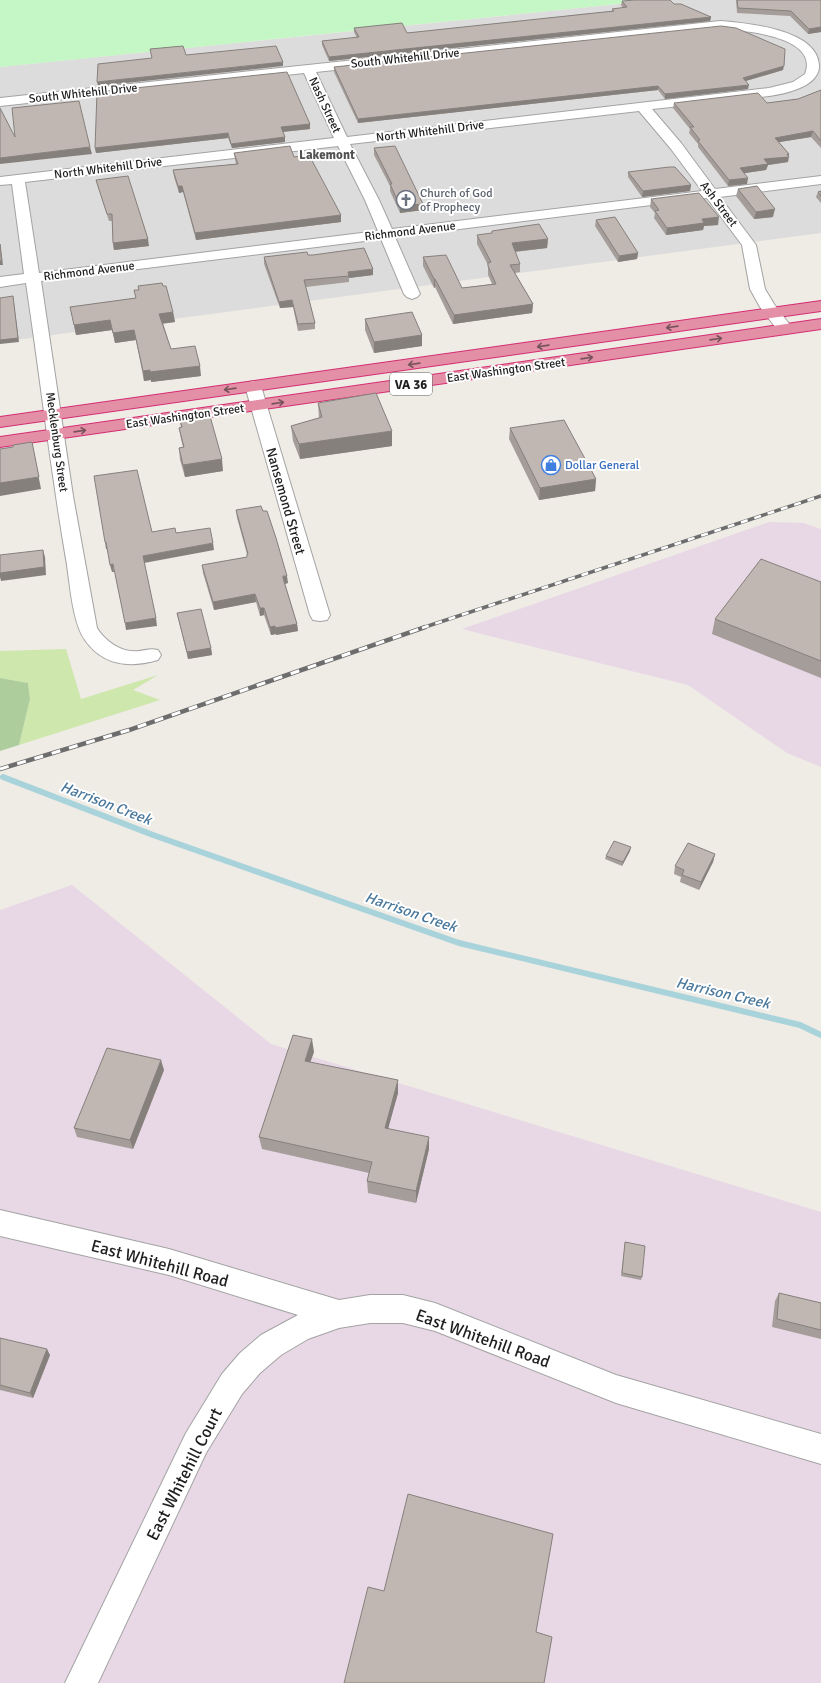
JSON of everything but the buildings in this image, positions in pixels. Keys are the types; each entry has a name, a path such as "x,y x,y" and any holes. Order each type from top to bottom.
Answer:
{"highway":[{"name":"East Washington Street","path":"0,422 821,306"},
{"name":"East Washington Street","path":"0,442 821,324"}],"street":[{"name":"South Whitehill Drive","path":"0,102 720,25 762,29 787,37 807,48"},
{"path":"807,48 821,47"},
{"name":"North Whitehill Drive","path":"0,181 769,92 793,86 807,79 815,70 816,64 814,57 807,48"},
{"name":"Nash Street","path":"308,68 342,142 372,200 412,294"},
{"name":"Ash Street","path":"644,106 749,245 752,252 755,281 765,303 785,329"},
{"name":"Mecklenburg Street","path":"18,179 64,496 87,628 91,637 101,647 114,654 132,660 151,656"},
{"name":"Richmond Avenue","path":"0,282 821,180"},
{"name":"Nansemond Street","path":"253,386 320,615"},
{"name":"East Whitehill Road","path":"0,1223 169,1262 339,1314 370,1309 403,1309 435,1317 616,1389 821,1449"},
{"name":"East Whitehill Court","path":"81,1683 196,1443 232,1384 250,1363 271,1345 300,1328 339,1314"}],"shaded area":[{"path":"659,0 821,0 821,233 0,342 0,67"},
{"path":"769,522 803,523 821,529 821,767 787,753 688,685 462,629"},
{"path":"72,885 271,1044 821,1212 821,1683 0,1683 0,910"}],"green space":[{"path":"0,0 657,0 0,67"},
{"path":"66,649 81,699 158,675 133,690 160,700 19,745 30,699 28,683 0,678 0,651"},
{"path":"0,678 28,683 30,699 19,745 0,751"}],"waterway":[{"name":"Harrison Creek","path":"3,777 153,835 459,943 800,1025 821,1035"}],"railway":[{"path":"425,627 821,496"},
{"path":"0,769 129,730 425,627"}],"place":[{"name":"Church of God of Prophecy","path":"406,200"},
{"name":"Dollar General","path":"551,465"}],"district":[{"name":"Lakemont","path":"327,154"}]}
